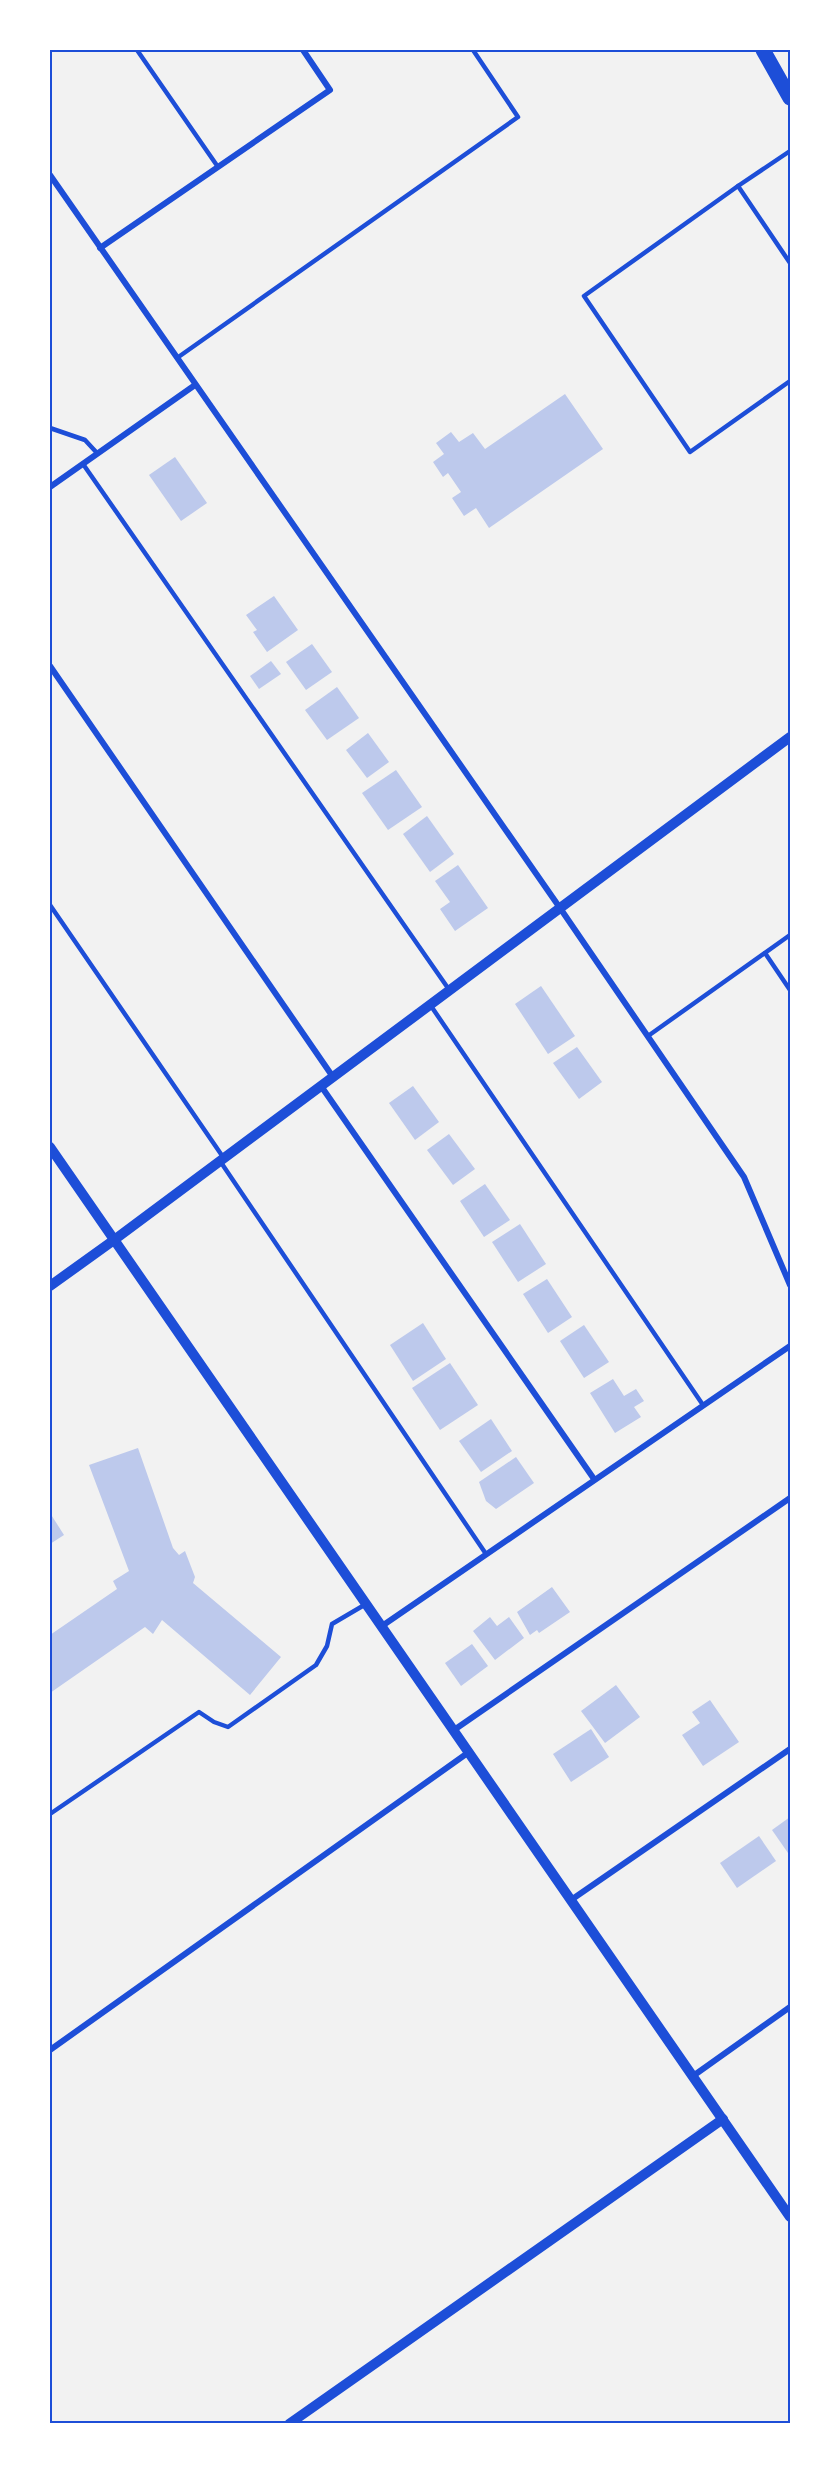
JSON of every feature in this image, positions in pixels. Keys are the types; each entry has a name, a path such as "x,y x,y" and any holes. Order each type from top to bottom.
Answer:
{"main road":[{"path":"763,50 790,98"}],"street":[{"path":"100,248 330,90 303,50"},
{"path":"50,175 561,908 744,1177 790,1285"},
{"path":"50,487 195,385"},
{"path":"50,666 333,1077"},
{"path":"50,1286 790,737"},
{"path":"321,1086 594,1479"},
{"path":"50,1147 790,2217"},
{"path":"382,1626 790,1346"},
{"path":"454,1730 790,1498"},
{"path":"571,1900 790,1749"},
{"path":"50,2050 469,1752"},
{"path":"693,2076 790,2007"},
{"path":"289,2424 723,2119"}],"lane":[{"path":"137,50 218,167"},
{"path":"177,358 518,117 473,50"},
{"path":"790,151 584,296 690,452 790,381"},
{"path":"738,186 790,263"},
{"path":"50,429 85,440 97,453"},
{"path":"83,464 450,990"},
{"path":"50,904 486,1554"},
{"path":"648,1036 790,934"},
{"path":"765,953 790,990"},
{"path":"430,1005 703,1405"},
{"path":"50,1814 199,1712 228,1728 316,1665 327,1646 332,1624 366,1604"}],"building":[{"path":"565,394 603,449 489,528 476,508 464,516 452,498 461,492 448,473 443,477 433,462 444,454 436,443 451,432 459,442 473,433 485,449"},
{"path":"175,457 207,503 181,521 149,475"},
{"path":"274,596 298,630 267,652 253,632 257,630 246,615"},
{"path":"312,644 332,672 306,690 286,662"},
{"path":"271,661 281,674 259,689 250,676"},
{"path":"337,687 359,718 327,740 305,710"},
{"path":"368,733 389,762 367,778 346,750"},
{"path":"396,770 422,807 388,830 362,793"},
{"path":"427,816 454,854 430,872 403,834"},
{"path":"458,865 488,908 455,931 440,909 450,902 435,881"},
{"path":"541,986 575,1036 548,1054 515,1004"},
{"path":"577,1047 602,1082 579,1099 553,1063"},
{"path":"413,1086 439,1122 415,1140 389,1103"},
{"path":"449,1134 475,1169 453,1185 427,1150"},
{"path":"485,1184 510,1220 484,1237 460,1201"},
{"path":"520,1224 546,1264 518,1282 492,1242"},
{"path":"547,1279 572,1317 548,1333 523,1294"},
{"path":"423,1323 446,1359 413,1381 390,1345"},
{"path":"584,1325 609,1362 584,1378 560,1341"},
{"path":"450,1363 478,1405 440,1430 412,1388"},
{"path":"613,1379 624,1396 636,1389 644,1401 634,1407 641,1417 615,1433 590,1393"},
{"path":"491,1419 512,1451 481,1472 459,1441"},
{"path":"138,1448 173,1548 179,1555 185,1551 195,1577 193,1583 281,1657 250,1695 162,1620 153,1634 145,1627 50,1693 50,1635 117,1589 113,1581 129,1571 89,1465"},
{"path":"516,1457 534,1483 496,1509 486,1501 479,1482"},
{"path":"50,1513 64,1535 50,1544"},
{"path":"552,1587 570,1612 539,1633 537,1630 530,1635 517,1612"},
{"path":"490,1617 497,1626 509,1617 524,1638 495,1660 473,1631"},
{"path":"472,1644 488,1666 461,1686 445,1663"},
{"path":"616,1685 640,1717 605,1743 581,1711"},
{"path":"710,1700 739,1742 703,1766 682,1735 700,1723 692,1712"},
{"path":"591,1729 609,1757 571,1782 553,1754"},
{"path":"790,1817 790,1852 788,1853 772,1830"},
{"path":"759,1836 776,1861 737,1888 720,1863"}]}
